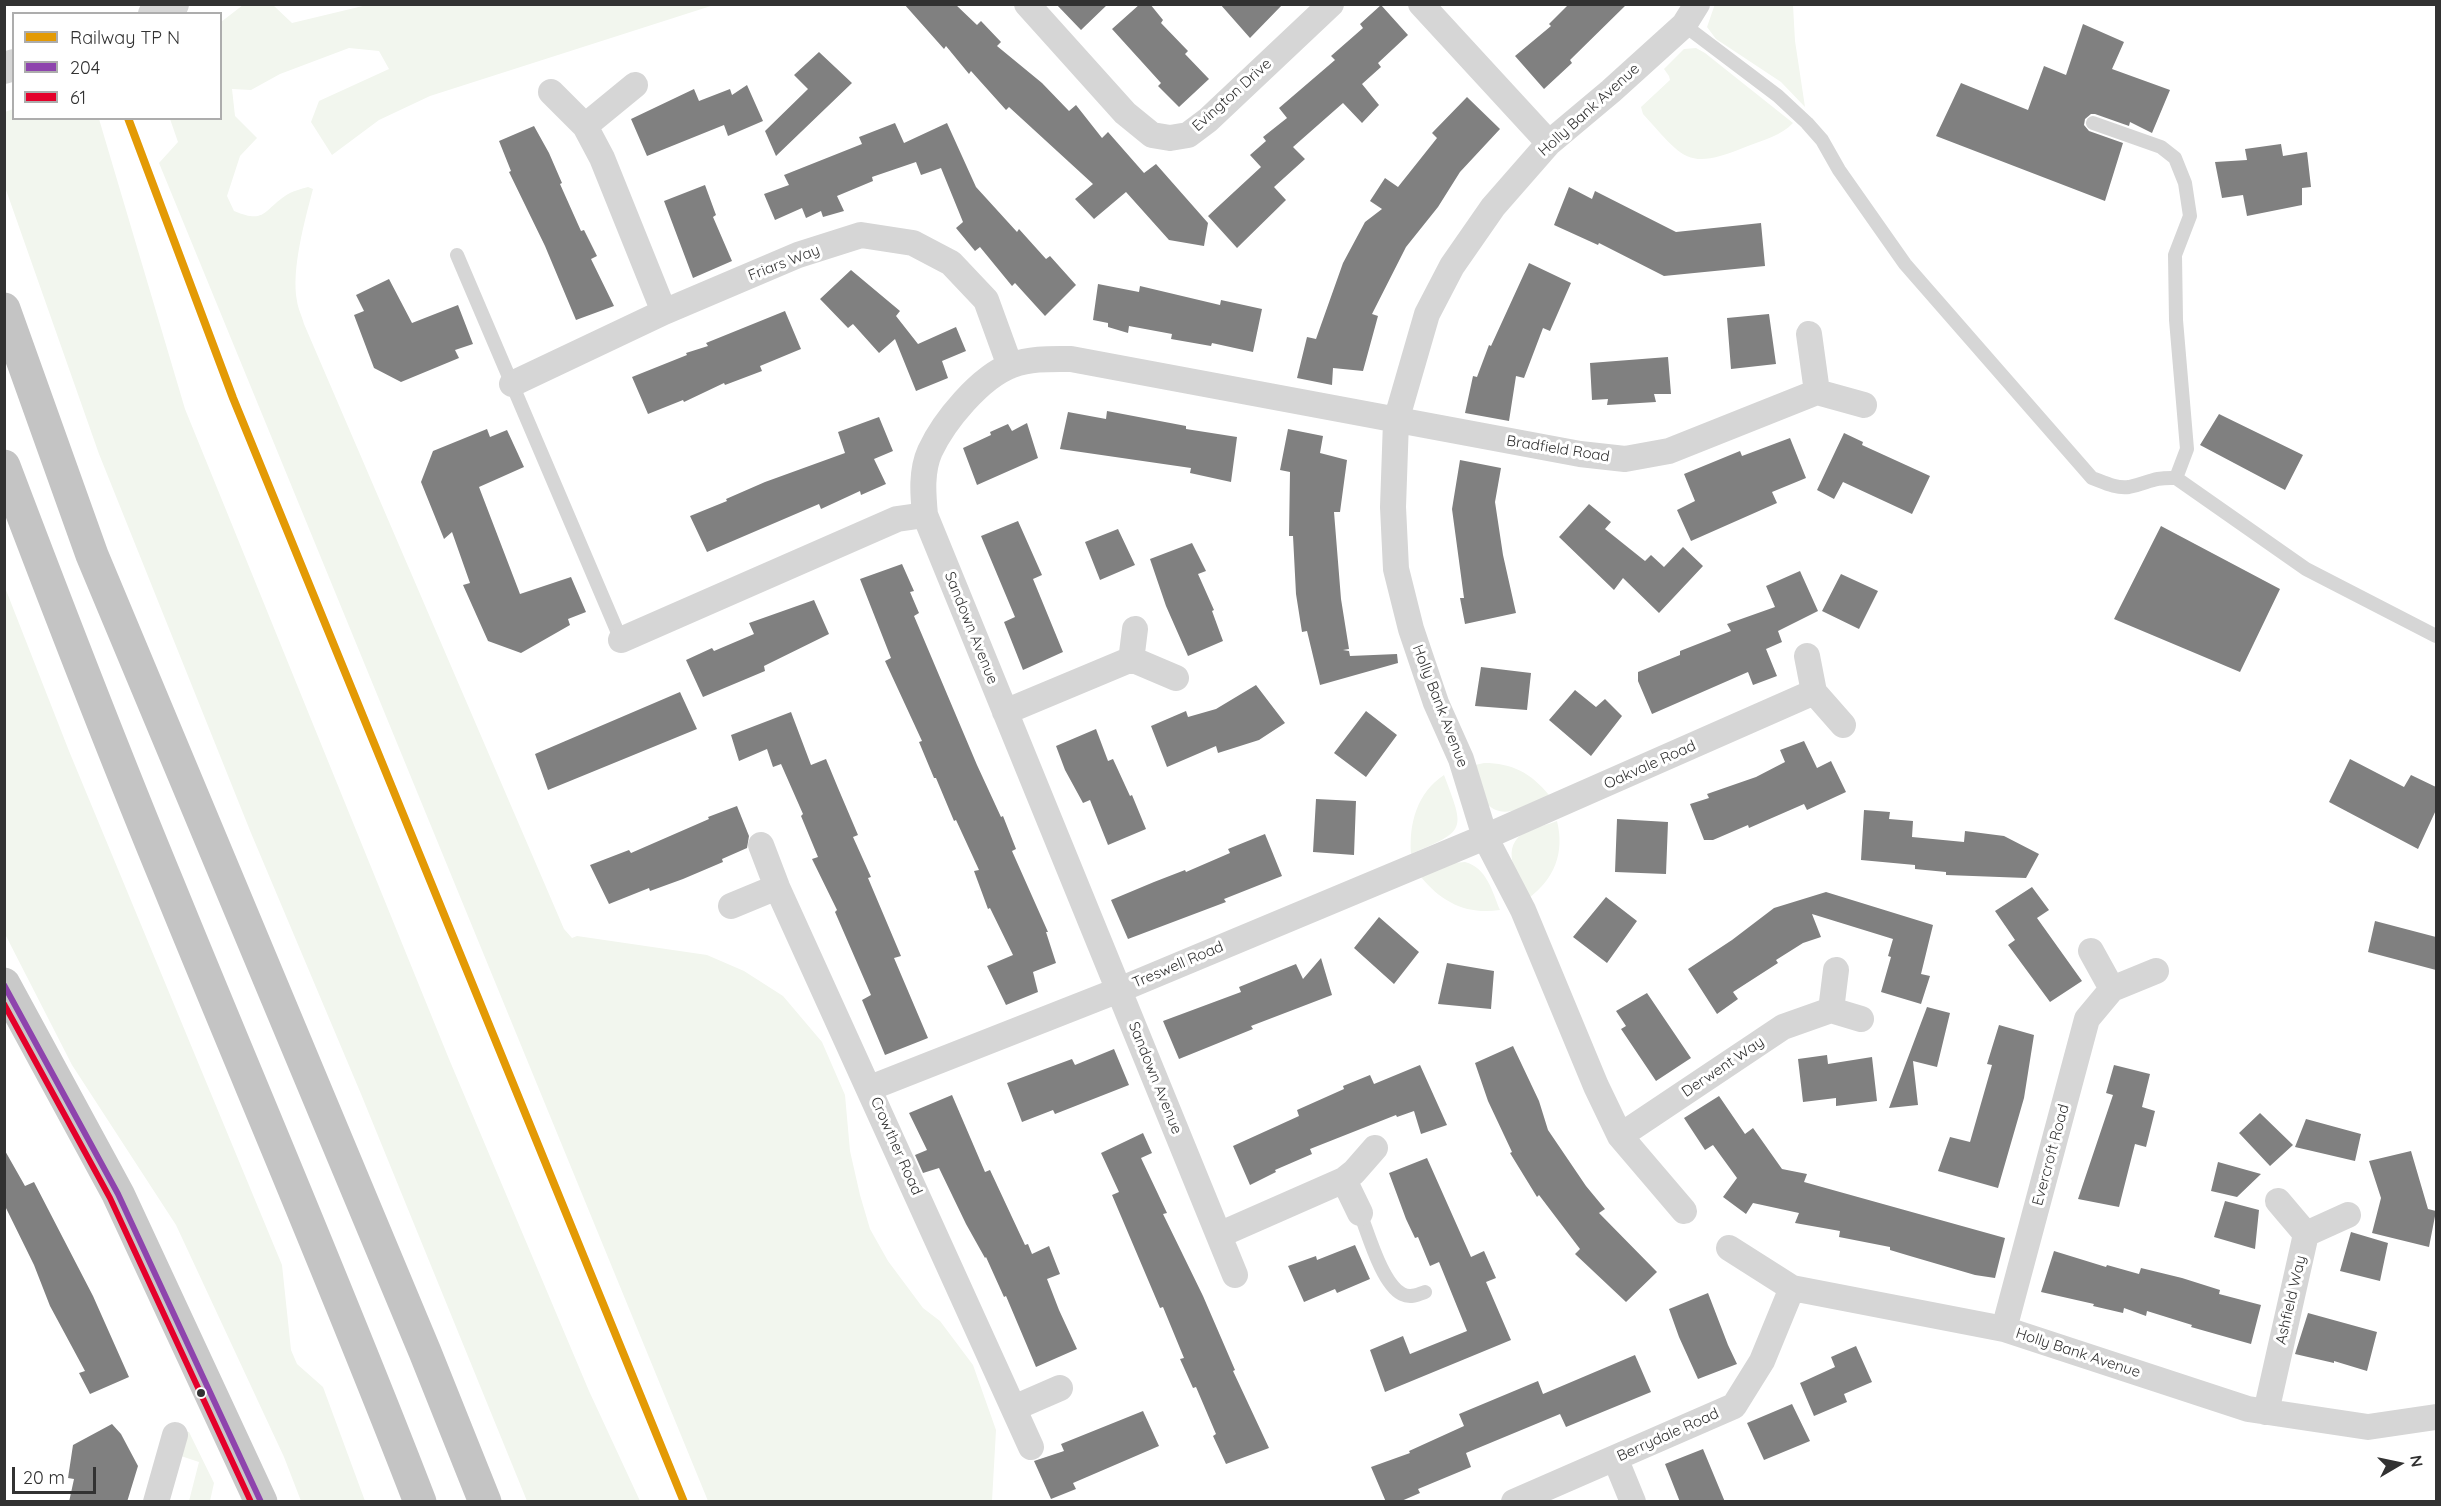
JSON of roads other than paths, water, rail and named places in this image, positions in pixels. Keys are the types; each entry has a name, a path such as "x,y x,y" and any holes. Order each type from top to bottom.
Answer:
{"highway":[{"path":"4,309 92,555 425,1352 485,1502"},
{"path":"4,466 78,662 365,1358 420,1502"}],"main road":[{"path":"4,984 118,1194 261,1502"}],"street":[{"path":"158,12 173,4"},
{"name":"Evington Drive","path":"1027,4 1125,113 1152,135 1170,138 1188,135 1208,120 1331,4"},
{"path":"1421,4 1549,143"},
{"name":"Holly Bank Avenue","path":"1684,1211 1620,1136 1596,1086 1523,910 1485,837 1461,759 1436,703 1411,629 1396,568 1393,507 1396,421 1427,314 1452,266 1492,207 1549,143 1611,91 1690,15"},
{"path":"585,126 635,85"},
{"path":"551,92 585,126 602,158 664,312"},
{"name":"Friars Way","path":"512,384 664,312 798,255 861,235 913,243 951,263 986,300 1010,366"},
{"path":"1809,334 1817,392 1864,405"},
{"name":"Sandown Avenue","path":"1235,1275 925,515 923,482 930,452 952,418 977,387 1010,366 1037,359 1071,360 1396,421"},
{"name":"Bradfield Road","path":"1396,421 1580,454 1625,459 1669,451 1817,392"},
{"path":"621,640 897,519 925,515"},
{"path":"1131,661 1135,629"},
{"path":"1808,656 1814,692 1843,725"},
{"path":"1005,712 1131,661 1176,678"},
{"name":"Oakvale Road","path":"1485,837 1814,692"},
{"name":"Treswell Road","path":"870,1088 1119,990 1485,837"},
{"name":"Crowther Road","path":"761,845 777,887 870,1088 1030,1447"},
{"path":"731,906 777,887"},
{"path":"2091,951 2112,989"},
{"path":"1836,970 1832,1010 1861,1019"},
{"name":"Evercroft Road","path":"2004,1329 2087,1019 2112,989 2156,971"},
{"name":"Derwent Way","path":"1620,1136 1783,1027 1832,1010"},
{"path":"1219,1235 1344,1180 1375,1148"},
{"path":"1344,1180 1360,1213"},
{"path":"2278,1201 2306,1234 2348,1215"},
{"name":"Ashfield Way","path":"2266,1412 2306,1234"},
{"name":"Holly Bank Avenue","path":"1728,1248 1792,1288 2004,1329 2248,1409 2368,1427 2436,1417"},
{"name":"Berrydale Road","path":"1514,1502 1734,1406 1762,1361 1792,1288"},
{"path":"1014,1408 1060,1388"},
{"path":"156,1502 175,1435"},
{"path":"1615,1458 1634,1502"}],"lane":[{"path":"1690,15 1807,123 1822,140 1839,170 1905,264 2092,478 2110,485 2128,487 2158,477 2176,478 2306,569 2436,636"},
{"path":"2093,123 2161,147 2175,158 2185,183 2190,216 2175,255 2176,309 2187,449 2176,478"},
{"path":"457,255 621,640"},
{"path":"1360,1213 1389,1284 1402,1294 1412,1296 1425,1292"}]}
